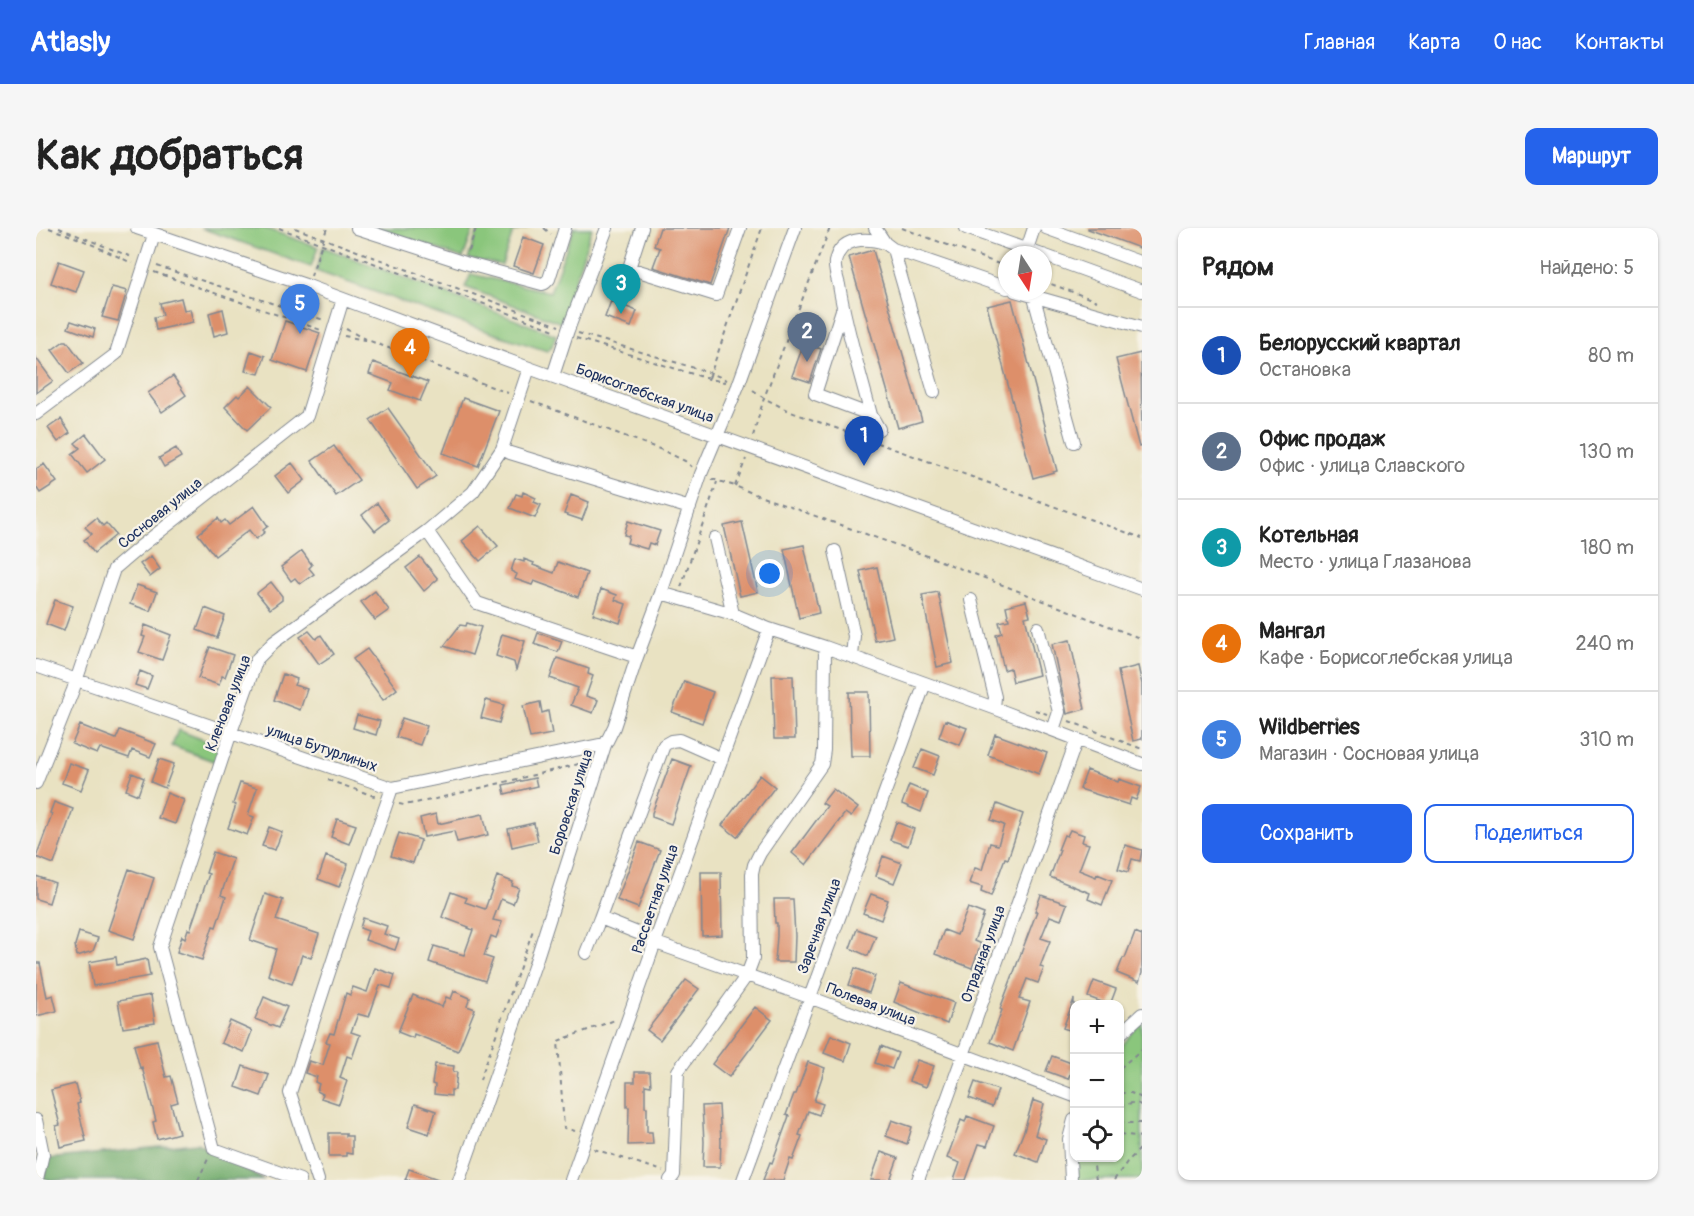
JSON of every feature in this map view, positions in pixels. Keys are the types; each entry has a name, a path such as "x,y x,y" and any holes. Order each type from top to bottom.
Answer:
{"street":[{"name":"Борисоглебская улица","path":"137,228 343,299 1142,589"},
{"path":"357,228 465,263 539,283 545,283 549,279 565,228"},
{"path":"553,376 607,228"},
{"path":"642,228 628,268 716,295 740,228"},
{"name":"Боровская улица","path":"459,1180 535,964 605,745 614,726 661,593 700,474 738,386 795,228"},
{"path":"875,228 889,246 934,392"},
{"path":"966,228 1018,246"},
{"path":"1028,246 1034,228"},
{"path":"1046,228 1142,263"},
{"path":"36,414 116,354 154,235"},
{"path":"879,429 871,415 843,309 835,263 843,248 858,239 868,238 998,285"},
{"path":"1052,258 1142,291"},
{"name":"Сосновая улица","path":"36,783 76,679 114,569 307,416 343,299"},
{"path":"1035,300 1074,442"},
{"path":"1041,300 1142,327"},
{"path":"843,309 815,394 871,415"},
{"name":"Кленовая улица","path":"214,1149 160,947 257,659 274,642 427,531 473,492 502,449 529,368"},
{"path":"502,449 690,508"},
{"path":"427,531 477,603 637,657"},
{"path":"715,537 733,614"},
{"path":"835,551 854,636 852,656"},
{"path":"661,593 733,614 769,629 852,656 1142,764"},
{"path":"971,600 995,697 994,708"},
{"path":"1038,628 1059,712 1053,730"},
{"name":"Рассветная улица","path":"571,1180 769,629"},
{"path":"670,1180 674,1175 678,1071 747,975 753,959 752,874 754,864 822,764 825,647"},
{"name":"улица Бутурлиных","path":"36,666 392,788 605,745"},
{"name":"Заречная улица","path":"743,1180 925,683"},
{"name":"Отрадная улица","path":"918,1180 1077,739"},
{"path":"586,953 664,745 679,740 722,759"},
{"path":"318,1180 290,1093 392,788"},
{"name":"Полевая улица","path":"600,918 645,936 656,943 809,997 1070,1095"},
{"path":"1124,1030 1142,1014"},
{"path":"36,1120 44,1154 37,1180"},
{"path":"214,1149 300,1180"},
{"path":"1071,1162 1071,1180"}],"path":[{"path":"49,228 145,266 332,334 370,341 662,450 685,461 700,474 717,481 933,558 1142,639"},
{"path":"59,228 145,266 300,312"},
{"path":"279,228 568,333 709,379 732,383 711,373 568,333 295,228"},
{"path":"465,263 476,228"},
{"path":"709,379 762,228"},
{"path":"735,486 750,447 764,398 830,228"},
{"path":"902,228 998,264"},
{"path":"1052,284 1098,302"},
{"path":"753,390 791,412 1142,538"},
{"path":"680,587 717,481"},
{"path":"575,1131 564,1128 558,1041 616,1019"},
{"path":"1124,1064 1142,1049"},
{"path":"1124,1093 1131,1093 1142,1098"},
{"path":"1124,1106 1139,1103 1142,1106"},
{"path":"1124,1123 1142,1123"},
{"path":"1124,1135 1142,1137"},
{"path":"1114,1180 1127,1162 1142,1148"},
{"path":"198,1180 214,1149"},
{"path":"1093,1162 1096,1180"}],"green space":[{"path":"201,228 264,228 318,247 311,267"},
{"path":"376,228 474,228 463,258"},
{"path":"479,228 527,228 513,232 502,265 468,259"},
{"path":"574,228 592,228 561,323 465,287 471,274 550,292"},
{"path":"323,247 556,335 552,346 547,351 316,271"},
{"path":"178,730 222,747 216,762 172,746"},
{"path":"1142,1023 1142,1179 1076,1180 1076,1162 1124,1162 1124,1043"},
{"path":"197,1143 264,1180 43,1180 47,1159"}],"building":[{"path":"660,228 730,228 710,285 653,267 660,248 654,246"},
{"path":"1142,228 1142,249 1088,229"},
{"path":"523,237 544,245 534,273 513,266"},
{"path":"873,250 922,421 898,428 849,257"},
{"path":"59,261 84,270 76,292 51,283"},
{"path":"112,287 127,291 118,321 102,317"},
{"path":"181,298 184,310 190,309 193,322 156,330 154,317 163,315 160,303"},
{"path":"1012,300 1057,471 1033,478 987,306"},
{"path":"611,301 637,311 631,327 605,317"},
{"path":"223,309 228,332 214,336 209,313"},
{"path":"71,321 95,329 93,337 68,328"},
{"path":"285,321 320,333 307,372 272,360"},
{"path":"67,341 83,363 69,373 52,350"},
{"path":"804,343 821,349 810,382 792,376"},
{"path":"251,351 265,356 259,374 245,371"},
{"path":"1141,353 1142,446 1139,447 1116,359"},
{"path":"36,358 53,381 36,393"},
{"path":"373,362 428,382 420,401 390,390 393,383 369,374"},
{"path":"173,376 186,395 162,412 148,393"},
{"path":"250,386 271,407 247,430 225,407"},
{"path":"463,398 499,411 478,466 443,453"},
{"path":"388,408 436,476 417,489 370,420"},
{"path":"61,419 70,433 58,442 48,428"},
{"path":"86,434 105,459 87,473 72,454 80,448 75,443"},
{"path":"334,446 359,480 336,496 312,461"},
{"path":"176,448 181,457 164,467 159,458"},
{"path":"292,463 305,480 288,493 275,476"},
{"path":"44,464 57,482 40,493 36,487 36,469"},
{"path":"523,492 536,498 534,502 541,505 535,518 510,508 516,494 522,496"},
{"path":"571,495 589,502 582,520 564,514"},
{"path":"377,503 389,520 375,531 362,515"},
{"path":"254,506 268,526 263,530 265,532 256,539 249,530 215,556 198,534 218,518 221,523 225,520 229,525"},
{"path":"96,518 103,526 106,523 116,535 94,553 84,540 92,534 85,527"},
{"path":"628,521 660,531 655,545 649,543 647,549 627,543 629,536 624,535"},
{"path":"742,522 758,592 740,596 724,526"},
{"path":"480,526 498,546 480,561 462,541"},
{"path":"804,545 819,613 799,618 784,549"},
{"path":"302,551 312,565 309,568 314,574 300,584 295,578 291,581 281,567"},
{"path":"151,556 160,569 150,577 140,564"},
{"path":"420,557 438,579 424,591 406,568"},
{"path":"515,559 524,562 524,559 554,573 558,562 587,573 578,597 534,581 532,585 515,579 517,574 511,571"},
{"path":"877,567 893,637 875,641 860,571"},
{"path":"271,582 282,596 282,600 270,609 257,593"},
{"path":"137,585 157,592 150,611 130,604"},
{"path":"601,589 617,595 615,600 626,604 620,623 593,614"},
{"path":"375,591 389,610 375,620 361,602"},
{"path":"938,592 953,663 937,667 922,595"},
{"path":"55,600 73,606 64,631 46,624"},
{"path":"1026,601 1030,616 1025,617 1039,675 1013,682 1010,668 1004,670 996,635 1002,633 999,622 1009,620 1006,606"},
{"path":"205,608 225,616 217,638 197,630"},
{"path":"467,623 481,627 472,655 444,646 460,625 466,626"},
{"path":"145,625 171,635 162,660 139,652 145,637 142,636"},
{"path":"309,631 316,639 321,635 334,654 319,664 300,637"},
{"path":"538,633 562,641 558,652 534,644"},
{"path":"502,634 525,641 516,670 514,662 496,656"},
{"path":"1070,640 1085,709 1067,714 1052,644"},
{"path":"210,647 233,655 225,677 222,676 219,685 198,678"},
{"path":"367,649 397,689 383,700 353,659"},
{"path":"557,658 589,669 588,674 593,676 586,696 598,700 593,713 571,705 578,688 550,678"},
{"path":"1138,666 1142,684 1142,739 1133,741 1118,671"},
{"path":"140,671 152,676 147,689 135,685"},
{"path":"283,674 297,679 294,685 307,689 300,710 274,700"},
{"path":"772,676 793,676 795,739 774,739"},
{"path":"684,681 713,692 702,723 672,712"},
{"path":"849,692 869,692 870,756 851,756"},
{"path":"486,700 504,705 499,723 481,718"},
{"path":"540,702 542,713 548,711 552,734 530,738 523,706"},
{"path":"357,715 380,721 376,735 353,728"},
{"path":"402,718 427,726 420,745 396,737"},
{"path":"945,720 967,728 960,745 939,737"},
{"path":"80,725 116,739 120,730 156,744 150,757 132,750 129,758 100,748 97,754 72,744"},
{"path":"995,734 1047,753 1039,774 988,755"},
{"path":"922,749 940,756 933,775 914,768"},
{"path":"159,759 174,764 165,788 151,782"},
{"path":"672,759 691,766 671,824 652,817 652,813"},
{"path":"69,763 89,770 81,790 62,783"},
{"path":"1087,770 1118,782 1119,779 1141,787 1136,800 1131,798 1129,805 1080,789"},
{"path":"132,773 144,778 138,795 126,790"},
{"path":"760,775 775,787 737,837 722,825"},
{"path":"535,778 537,786 505,794 503,785"},
{"path":"240,783 257,788 248,815 254,817 247,835 228,828 236,805 233,804"},
{"path":"909,785 928,793 921,812 902,804"},
{"path":"833,789 858,808 851,817 845,813 806,865 792,853 827,806 822,803"},
{"path":"167,793 184,800 175,824 158,818"},
{"path":"54,802 73,809 54,864 36,857 52,814 50,813"},
{"path":"997,804 1023,814 1008,859 1005,858 991,896 981,892 982,887 969,883 975,868 982,870 990,843 998,845 1004,825 991,820"},
{"path":"436,814 438,824 483,814 488,835 457,842 454,831 424,837 420,818"},
{"path":"337,819 356,825 349,844 331,837"},
{"path":"896,822 914,829 908,846 890,840"},
{"path":"534,823 538,841 512,847 508,829"},
{"path":"269,827 282,832 275,850 262,846"},
{"path":"1070,830 1084,835 1082,842 1089,844 1079,870 1112,880 1102,905 1088,899 1090,893 1050,877 1064,835 1067,836"},
{"path":"399,833 421,840 413,863 391,856"},
{"path":"639,842 660,850 638,908 617,900"},
{"path":"1125,845 1142,850 1140,861 1132,859 1128,872 1118,869"},
{"path":"213,852 233,859 221,895 226,897 216,927 213,926 202,960 177,952 182,936 185,938 188,929 190,930 209,874 206,873"},
{"path":"326,856 348,864 339,887 318,879"},
{"path":"883,856 902,863 894,883 876,876"},
{"path":"129,869 154,878 134,939 108,930"},
{"path":"701,872 721,872 722,935 702,936"},
{"path":"36,876 55,883 49,903 36,899"},
{"path":"497,876 513,882 512,886 519,888 513,904 501,899 493,920 502,922 496,938 491,936 484,956 493,959 485,981 429,962 434,946 464,955 473,930 442,917 451,892 467,898 465,902 485,909"},
{"path":"265,894 283,900 276,920 319,934 311,958 302,955 292,984 268,975 276,949 250,940"},
{"path":"871,894 888,900 881,920 863,913"},
{"path":"1041,895 1067,904 1061,920 1050,916 1041,938 1050,941 1040,967 1044,968 1038,983 1027,979 1019,999 1030,1002 1013,1051 990,1042"},
{"path":"774,899 793,899 794,962 775,962 777,923 775,923"},
{"path":"968,908 984,914 974,941 981,944 972,968 935,954 944,930 957,935"},
{"path":"363,918 387,926 384,934 399,939 395,950 365,940 368,931 360,928"},
{"path":"857,929 876,936 868,956 850,948"},
{"path":"79,932 98,938 93,951 77,956 75,945"},
{"path":"1135,932 1142,935 1142,973 1139,982 1117,973"},
{"path":"116,957 117,965 147,959 150,976 93,986 89,962"},
{"path":"36,963 40,963 47,997 53,995 57,1011 36,1016"},
{"path":"375,968 395,975 391,988 380,985 369,1017 358,1014 351,1032 360,1035 352,1058 347,1056 340,1078 347,1081 339,1104 321,1098 323,1094 317,1091 319,1084 315,1082 317,1077 305,1073 309,1061 323,1065 330,1043 326,1042 330,1033 334,1034 346,993 350,995 353,987 367,992"},
{"path":"855,968 875,976 869,993 849,985"},
{"path":"686,980 699,989 660,1040 647,1030"},
{"path":"1094,981 1116,989 1112,1000 1096,1000 1088,997"},
{"path":"901,983 954,1003 947,1024 894,1002"},
{"path":"454,991 470,998 467,1006 475,1009 458,1051 414,1034 413,1038 398,1032 413,995 442,1007 446,997 451,999"},
{"path":"151,995 155,1023 123,1028 118,1001"},
{"path":"264,997 287,1007 278,1028 255,1019"},
{"path":"755,1007 772,1020 729,1077 712,1064"},
{"path":"1070,1010 1070,1031 1063,1028"},
{"path":"230,1021 252,1031 244,1052 221,1043"},
{"path":"831,1035 851,1043 845,1061 824,1053"},
{"path":"157,1040 166,1077 171,1076 178,1102 171,1104 179,1133 157,1139 153,1122 156,1121 134,1045"},
{"path":"881,1046 898,1053 892,1069 875,1063"},
{"path":"1052,1056 1070,1063 1068,1079 1046,1071"},
{"path":"917,1060 934,1066 926,1087 909,1081"},
{"path":"808,1062 825,1068 814,1101 823,1104 819,1115 808,1111 799,1135 802,1136 793,1160 790,1159 783,1180 763,1180 770,1162 772,1163 789,1116 786,1115"},
{"path":"435,1064 454,1066 453,1072 457,1072 455,1090 451,1090 451,1096 434,1094 435,1085 432,1084"},
{"path":"243,1066 269,1075 261,1096 236,1087"},
{"path":"635,1072 650,1072 651,1086 645,1085 645,1107 647,1107 647,1132 652,1132 653,1144 628,1145 627,1082 635,1082"},
{"path":"975,1082 998,1090 992,1107 969,1098"},
{"path":"75,1084 80,1103 77,1104 86,1141 60,1147 56,1126 60,1125 51,1090"},
{"path":"1033,1100 1044,1104 1035,1135 1046,1139 1038,1162 1015,1153"},
{"path":"415,1104 436,1111 429,1134 408,1127"},
{"path":"719,1105 720,1167 703,1167 702,1106"},
{"path":"967,1116 994,1126 987,1146 979,1144 966,1180 954,1180 960,1163 947,1158 961,1120 965,1122"},
{"path":"892,1120 912,1127 907,1144 886,1136"},
{"path":"329,1133 346,1133 346,1136 352,1136 352,1154 329,1156"},
{"path":"881,1152 898,1158 890,1180 871,1180"},
{"path":"409,1169 438,1179 438,1180 405,1180"}],"place":[{"name":"Котельная","path":"621,314"},
{"name":"Wildberries","path":"300,334"},
{"name":"Офис продаж","path":"807,362"},
{"name":"Мангал","path":"410,378"},
{"name":"Белорусский квартал","path":"864,466"}]}
